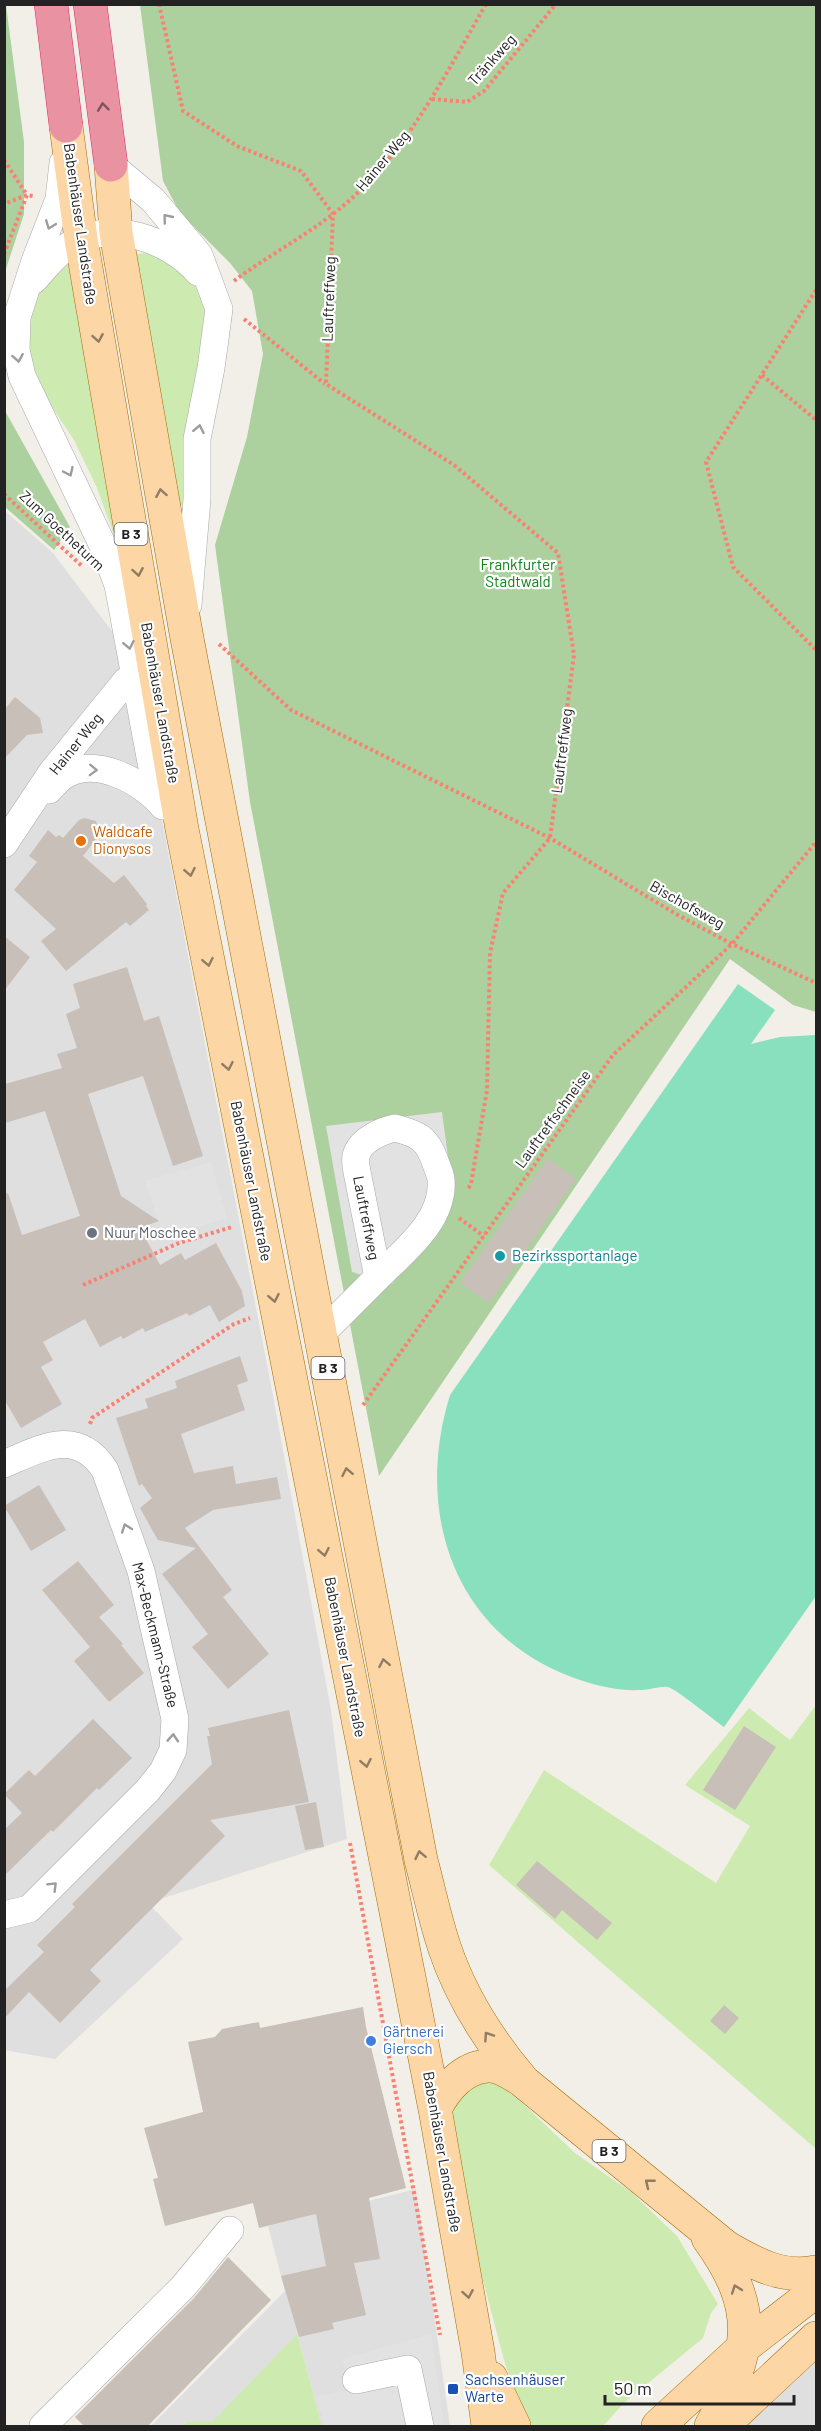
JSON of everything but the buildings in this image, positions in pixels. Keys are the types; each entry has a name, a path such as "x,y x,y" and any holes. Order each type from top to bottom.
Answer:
{"highway":[{"name":"Babenhäuser Landstraße","path":"51,4 66,126"},
{"name":"B 3","path":"90,4 111,165"}],"main road":[{"name":"Babenhäuser Landstraße","path":"66,126 81,239 182,829 435,2109 478,2352"},
{"name":"B 3","path":"111,165 116,233 421,1860 445,1950 467,2001 502,2057 524,2082"},
{"name":"B 3","path":"435,2109 445,2089 460,2077 488,2066 505,2069 695,2219 724,2261 736,2288 744,2318 745,2346 742,2360 711,2427"},
{"path":"695,2219 726,2247 763,2267 781,2273 803,2275 816,2272"},
{"path":"658,2427 745,2346 816,2291"},
{"path":"722,2427 816,2338"},
{"name":"B 3","path":"478,2352 488,2427"},
{"name":"B 3","path":"478,2352 514,2427"}],"street":[{"path":"66,126 59,199 17,317 16,350 22,376 104,548 118,585 158,800"},
{"path":"111,165 153,200 199,255 219,309 218,329 197,438 197,499 187,620"},
{"path":"22,300 47,265 70,245 90,235 116,233 143,237 166,246 192,265 212,290"},
{"name":"Hainer Weg","path":"4,844 29,810 52,772 126,681"},
{"name":"Hainer Weg","path":"29,810 63,776 89,769 112,772 136,781 158,800 182,829"},
{"name":"Lauftreffweg","path":"321,1334 378,1277 426,1227 437,1205 441,1179 430,1148 417,1134 395,1128 381,1131 363,1144 356,1156 357,1172 378,1277"},
{"path":"4,1464 55,1445 68,1444 82,1447"},
{"name":"Max-Beckmann-Straße","path":"4,1915 29,1909 148,1790 164,1771 173,1750 175,1719 141,1571 105,1470 99,1461 82,1447"},
{"path":"44,2427 183,2287 230,2230"},
{"path":"356,2380 408,2369 420,2427"}],"path":[{"path":"159,4 183,111 237,146 301,171 333,214"},
{"name":"Hainer Weg","path":"238,279 333,214 370,181 432,99 486,4"},
{"name":"Tränkweg","path":"432,99 467,102 484,91 556,4"},
{"path":"4,160 27,195"},
{"path":"4,254 27,195"},
{"path":"4,204 27,195 36,196"},
{"name":"Lauftreffweg","path":"326,384 333,214"},
{"name":"Lauftreffweg","path":"212,290 326,384 454,465 558,553 574,655 550,838"},
{"path":"816,290 706,462 733,567 816,650"},
{"path":"762,375 816,420"},
{"name":"Zum Goetheturm","path":"4,494 86,570"},
{"name":"Bischofsweg","path":"187,620 220,646 291,710 550,838 676,914 732,944 816,983"},
{"path":"465,1194 471,1184 487,1090 490,953 503,893 550,838"},
{"name":"Lauftreffschneise","path":"340,1437 613,1055 732,944 816,842"},
{"path":"453,1214 484,1236"},
{"path":"83,1285 179,1243 236,1225"},
{"path":"82,1447 92,1418 234,1324 254,1317"}],"shaded area":[{"path":"4,510 53,553 130,655 271,1385 331,1710 347,1839 148,1903 183,1939 55,2059 4,2050"},
{"path":"442,1112 453,1194 392,1284 352,1272 326,1126"},
{"path":"211,1162 227,1218 164,1237 145,1181"},
{"path":"416,2189 450,2426 322,2426 297,2334 213,2422 187,2422 182,2426 151,2426 285,2291 268,2226"},
{"path":"431,2334 444,2426 325,2426 316,2396 352,2389 342,2359"},
{"path":"816,2357 816,2426 746,2426"}],"green space":[{"path":"6,5 24,142 24,214 5,272"},
{"name":"Frankfurter Stadtwald","path":"140,5 816,5 816,1012 793,1005 730,959 379,1476 250,802 215,545 247,437 263,354 252,291 230,263 180,213 163,181"},
{"path":"143,253 159,258 186,275 197,287 204,302 206,323 184,450 184,505 177,506 133,255"},
{"path":"74,264 129,576 97,488 74,440 50,404 33,369 25,343 25,306 56,268"},
{"path":"4,409 70,527 54,550 5,507"},
{"path":"738,984 775,1010 751,1044 780,1037 816,1035 816,1596 724,1727 668,1687 626,1690 583,1681 539,1662 503,1636 475,1604 455,1568 442,1527 437,1485 440,1440 450,1395"},
{"path":"816,1705 816,2149 489,1865 544,1770 716,1883 750,1826 685,1785 749,1708 790,1740"},
{"path":"490,2078 519,2100 575,2153 631,2192 677,2236 718,2304 711,2313 703,2338 624,2403 603,2426 526,2426 504,2360 471,2235 447,2119 458,2091"},
{"path":"297,2334 322,2426 182,2426 187,2422 213,2421"}],"place":[{"name":"Waldcafe Dionysos","path":"81,841"},
{"name":"Nuur Moschee","path":"92,1233"},
{"name":"Bezirkssportanlage","path":"500,1256"},
{"name":"Gärtnerei Giersch","path":"371,2041"},
{"name":"Sachsenhäuser Warte","path":"453,2389"}]}
